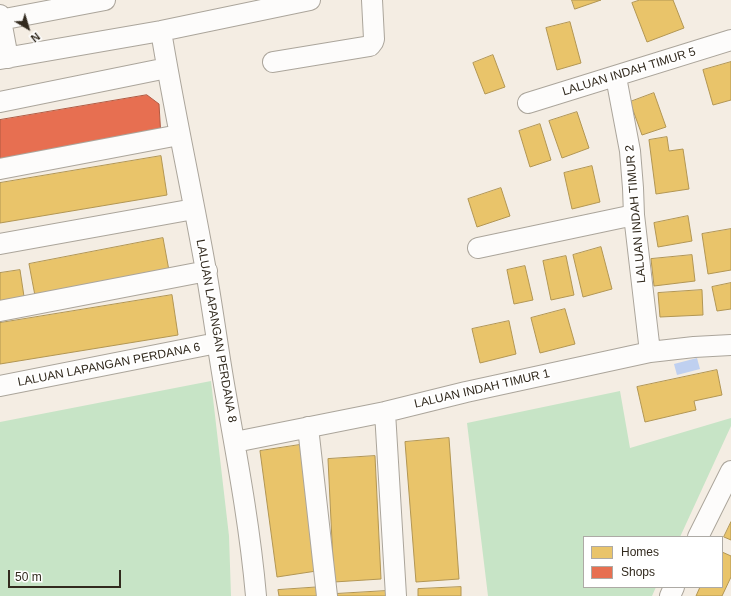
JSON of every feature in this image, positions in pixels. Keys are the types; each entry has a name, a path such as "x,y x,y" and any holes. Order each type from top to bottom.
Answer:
{"street":[{"path":"105,0 0,18 4,59 161,31 310,0"},
{"path":"273,62 370,46 374,39 372,0"},
{"name":"LALUAN LAPANGAN PERDANA 8","path":"161,31 179,135 206,271 235,442 254,571 256,596"},
{"name":"LALUAN INDAH TIMUR 5","path":"528,103 616,77 731,40"},
{"path":"0,102 167,68"},
{"name":"LALUAN INDAH TIMUR 2","path":"616,77 630,151 634,188 634,216 650,352"},
{"path":"0,169 179,135"},
{"path":"0,244 194,209"},
{"path":"478,248 634,216"},
{"path":"0,311 206,271"},
{"name":"LALUAN LAPANGAN PERDANA 6","path":"0,386 217,343"},
{"name":"LALUAN INDAH TIMUR 1","path":"235,442 385,412 466,392 650,352 731,345"},
{"path":"385,412 396,596"},
{"path":"308,427 327,596"},
{"path":"698,536 731,471"}],"green space":[{"path":"211,381 229,536 231,596 0,596 0,422"},
{"path":"620,391 630,448 731,418 731,426 680,536 583,536 583,588 656,588 652,596 488,596 467,423"}],"water":[{"path":"697,358 700,369 677,375 674,364"}],"building: Homes":[{"path":"572,0 601,0 575,9"},
{"path":"640,0 673,0 684,28 647,42 632,3"},
{"path":"570,22 581,63 557,70 546,28"},
{"path":"493,55 505,87 485,94 473,63"},
{"path":"731,62 731,100 713,105 703,70"},
{"path":"654,93 666,127 642,135 630,102"},
{"path":"577,112 589,148 562,158 549,121"},
{"path":"540,124 551,160 530,167 519,131"},
{"path":"667,137 669,151 683,149 689,189 656,194 649,140"},
{"path":"161,156 167,195 0,223 0,183"},
{"path":"592,166 600,202 572,209 564,173"},
{"path":"501,188 510,216 477,227 468,199"},
{"path":"688,216 692,241 658,247 654,223"},
{"path":"731,229 731,270 708,274 702,234"},
{"path":"163,238 170,276 36,301 29,264"},
{"path":"601,247 612,289 583,297 573,255"},
{"path":"692,255 695,281 654,286 651,259"},
{"path":"566,256 574,295 551,300 543,261"},
{"path":"525,266 533,300 514,304 507,270"},
{"path":"20,270 25,303 0,307 0,273"},
{"path":"731,283 731,309 717,311 712,287"},
{"path":"702,290 703,315 660,317 658,293"},
{"path":"172,295 178,335 0,364 0,323"},
{"path":"565,309 575,344 540,353 531,318"},
{"path":"509,321 516,354 480,363 472,329"},
{"path":"717,370 722,395 694,401 696,410 645,422 637,387"},
{"path":"449,438 459,579 416,582 405,442"},
{"path":"306,444 323,570 277,577 260,451"},
{"path":"375,456 381,579 334,582 328,459"},
{"path":"731,522 731,540 724,537"},
{"path":"723,552 731,556 731,577 722,596 696,596 700,588 723,588"},
{"path":"322,587 322,596 279,596 278,590"},
{"path":"461,587 461,596 418,596 418,589"},
{"path":"386,591 386,596 335,596 335,594"}],"building: Shops":[{"path":"147,95 159,104 161,138 0,166 0,120"}]}
